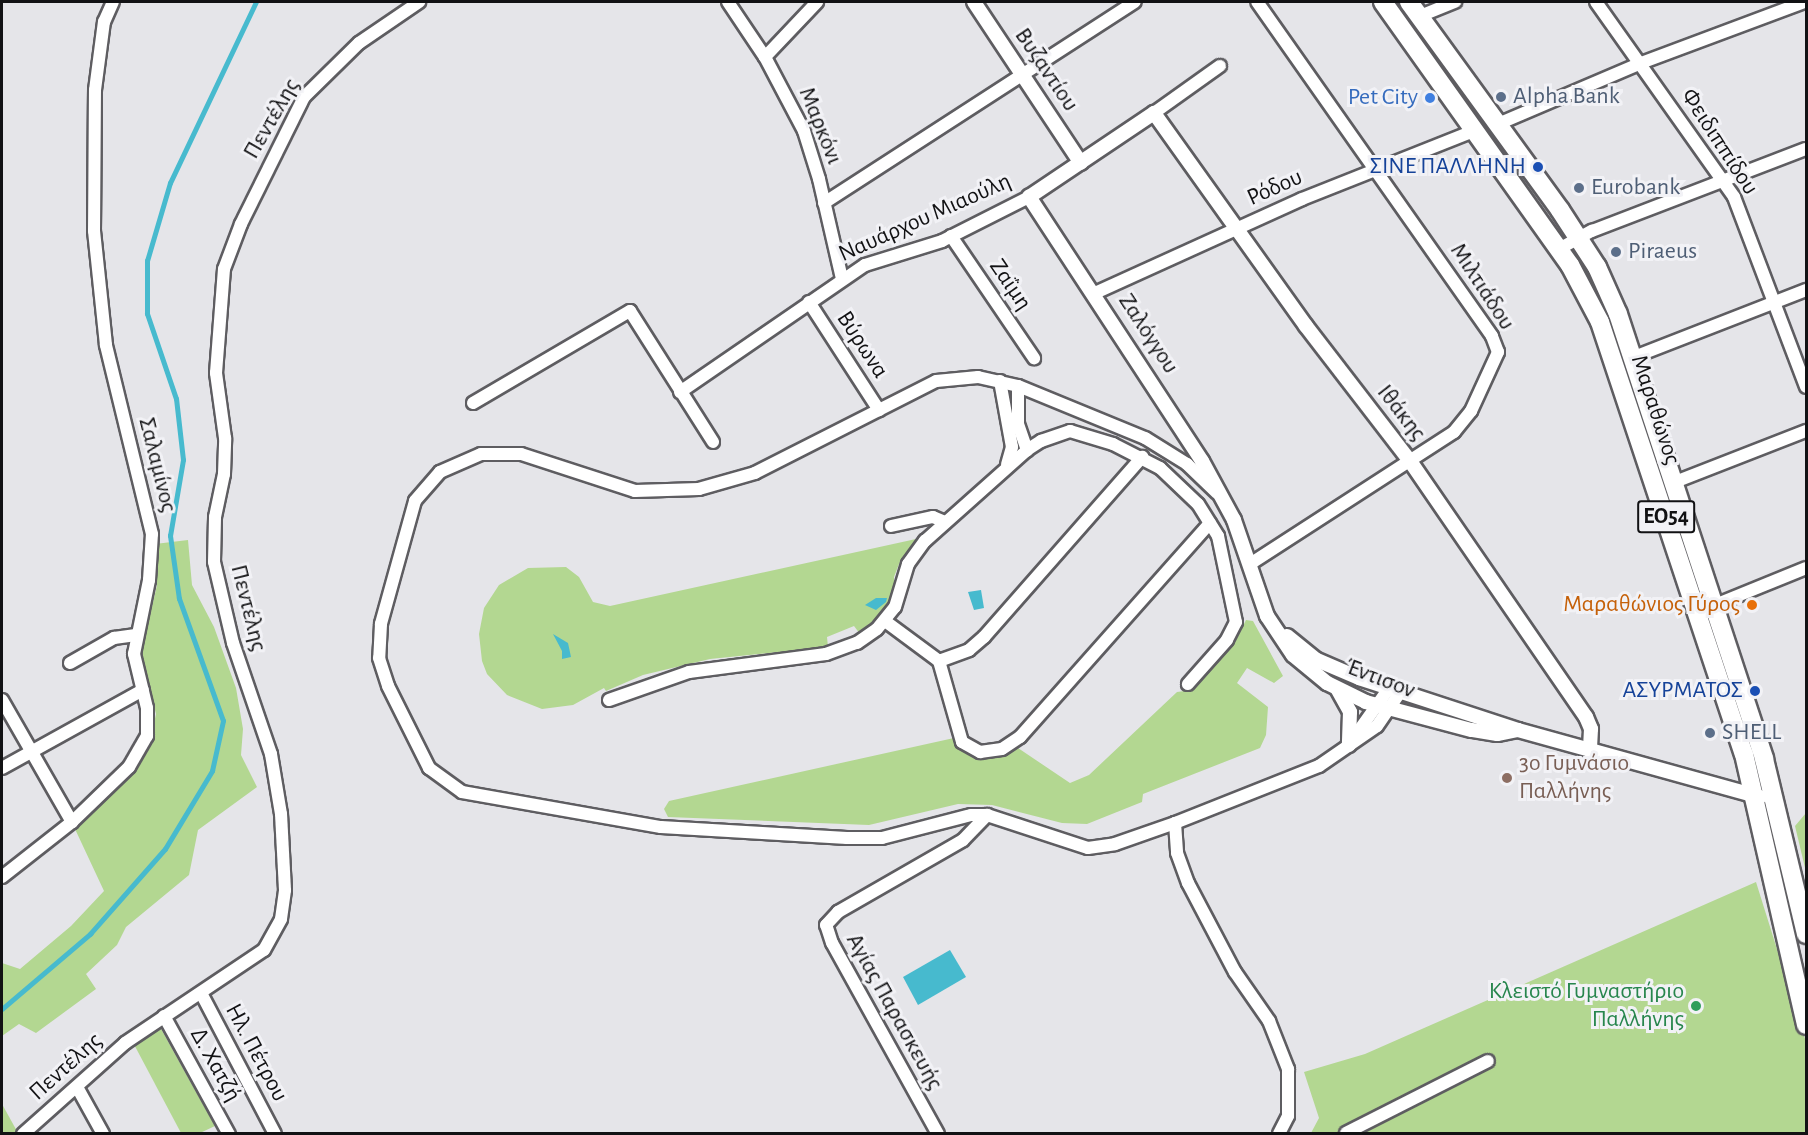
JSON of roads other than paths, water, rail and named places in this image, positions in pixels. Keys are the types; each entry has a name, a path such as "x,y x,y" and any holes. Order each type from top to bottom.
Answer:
{"main road":[{"name":"Μαραθώνος","path":"1383,2 1559,249 1600,322 1738,736 1806,1025"},
{"name":"Μαραθώνος","path":"1409,2 1579,238 1608,290 1634,357 1715,606 1774,799 1806,934"}],"street":[{"name":"Σαλαμίνος","path":"2,877 72,822 129,767 141,749 148,723 134,654 149,579 152,534 106,345 94,231 95,90 105,22 113,2"},
{"name":"Πεντέλης","path":"23,1134 125,1043 264,950 281,919 285,890 281,814 271,754 227,623 214,562 215,517 224,474 225,438 216,373 224,268 270,163 304,97 358,43 419,2"},
{"name":"Μαρκόνι","path":"728,2 765,57 804,131 842,279"},
{"path":"765,57 817,2"},
{"name":"Βυζαντίου","path":"974,2 1081,162"},
{"path":"824,203 1135,2"},
{"name":"Μιλτιάδου","path":"1250,564 1446,438 1467,417 1495,365 1498,347 1376,168 1257,2"},
{"path":"1420,16 1455,2"},
{"name":"Φειδιππίδου","path":"1596,2 1734,197 1806,387"},
{"path":"1498,124 1641,63 1804,2"},
{"name":"Ναυάρχου Μιαούλη","path":"680,392 842,279 874,261 951,236 1029,197 1220,66"},
{"name":"Ιθάκης","path":"1154,113 1235,229 1410,461 1586,717 1591,729 1590,750"},
{"name":"Ρόδου","path":"1095,293 1376,168 1476,130"},
{"path":"1559,249 1579,238 1806,149"},
{"name":"Ζαλόγγου","path":"1029,197 1095,293 1223,499"},
{"name":"Ζαΐμη","path":"951,236 1034,358"},
{"path":"1634,357 1806,290"},
{"name":"Βύρωνα","path":"809,302 879,410"},
{"path":"473,402 630,311 713,442"},
{"path":"1223,499 1187,464 1162,447 1018,386 1000,381 949,378 879,410 755,473 719,486 688,491 635,491 512,453 481,454 451,465 423,489 410,514 381,624 378,646 383,675 431,770 453,788 476,796 661,827 847,838 882,838 971,815 987,815 1088,848 1115,844 1175,823 1311,769 1349,745 1385,708 1395,689"},
{"path":"1000,381 1012,447 1005,467"},
{"path":"1018,386 1018,424 1027,450"},
{"path":"609,700 670,677 716,666 840,651 885,621 898,600 911,558 945,522 1027,450 1041,441 1070,431 1142,457 1186,490 1210,523 1222,548 1236,622 1227,640 1188,684"},
{"path":"1675,482 1806,431"},
{"path":"939,661 969,650 984,637 1142,457"},
{"name":"Έντισον","path":"1223,499 1250,564 1265,610 1300,662 1337,689 1385,708 1481,732 1518,730"},
{"path":"891,526 933,517 945,522"},
{"path":"885,621 939,661 962,741 980,752 1009,746 1210,523"},
{"path":"1715,606 1806,568"},
{"name":"Έντισον","path":"1265,610 1285,634 1311,656 1341,672 1518,730 1774,799"},
{"path":"70,663 106,641 136,635"},
{"path":"1337,689 1350,712 1349,745"},
{"path":"2,768 143,690"},
{"path":"2,700 72,822"},
{"name":"Αγίας Παρασκευής","path":"938,1134 832,944 826,925 838,912 963,840 987,815"},
{"path":"1175,823 1177,853 1188,883 1235,972 1269,1021 1288,1069 1288,1116 1279,1134"},
{"name":"Ηλ. Πέτρου","path":"201,993 275,1134"},
{"name":"Δ. Χατζή","path":"164,1016 229,1134"},
{"path":"1346,1133 1488,1061"},
{"path":"76,1087 103,1134"}],"water":[{"path":"981,590 984,608 974,610 968,592"},
{"path":"876,598 887,598 886,602 876,610 865,605"},
{"path":"553,634 568,643 571,657 562,659 562,651"},
{"path":"950,950 966,977 918,1005 903,977"}],"waterway":[{"path":"2,1009 90,934 165,849 212,771 223,721 179,599 170,536 183,460 176,399 147,314 147,261 170,183 256,2"}],"place":[{"name":"Alpha Bank","path":"1501,97"},
{"name":"Pet City","path":"1430,98"},
{"name":"ΣΙΝΕ ΠΑΛΛΗΝΗ","path":"1538,167"},
{"name":"Eurobank","path":"1579,188"},
{"name":"Piraeus","path":"1616,252"},
{"name":"Μαραθώνιος Γύρος","path":"1752,605"},
{"name":"ΑΣΥΡΜΑΤΟΣ","path":"1755,691"},
{"name":"SHELL","path":"1710,733"},
{"name":"3ο Γυμνάσιο Παλλήνης","path":"1507,778"},
{"name":"Κλειστό Γυμναστήριο Παλλήνης","path":"1696,1006"}]}
